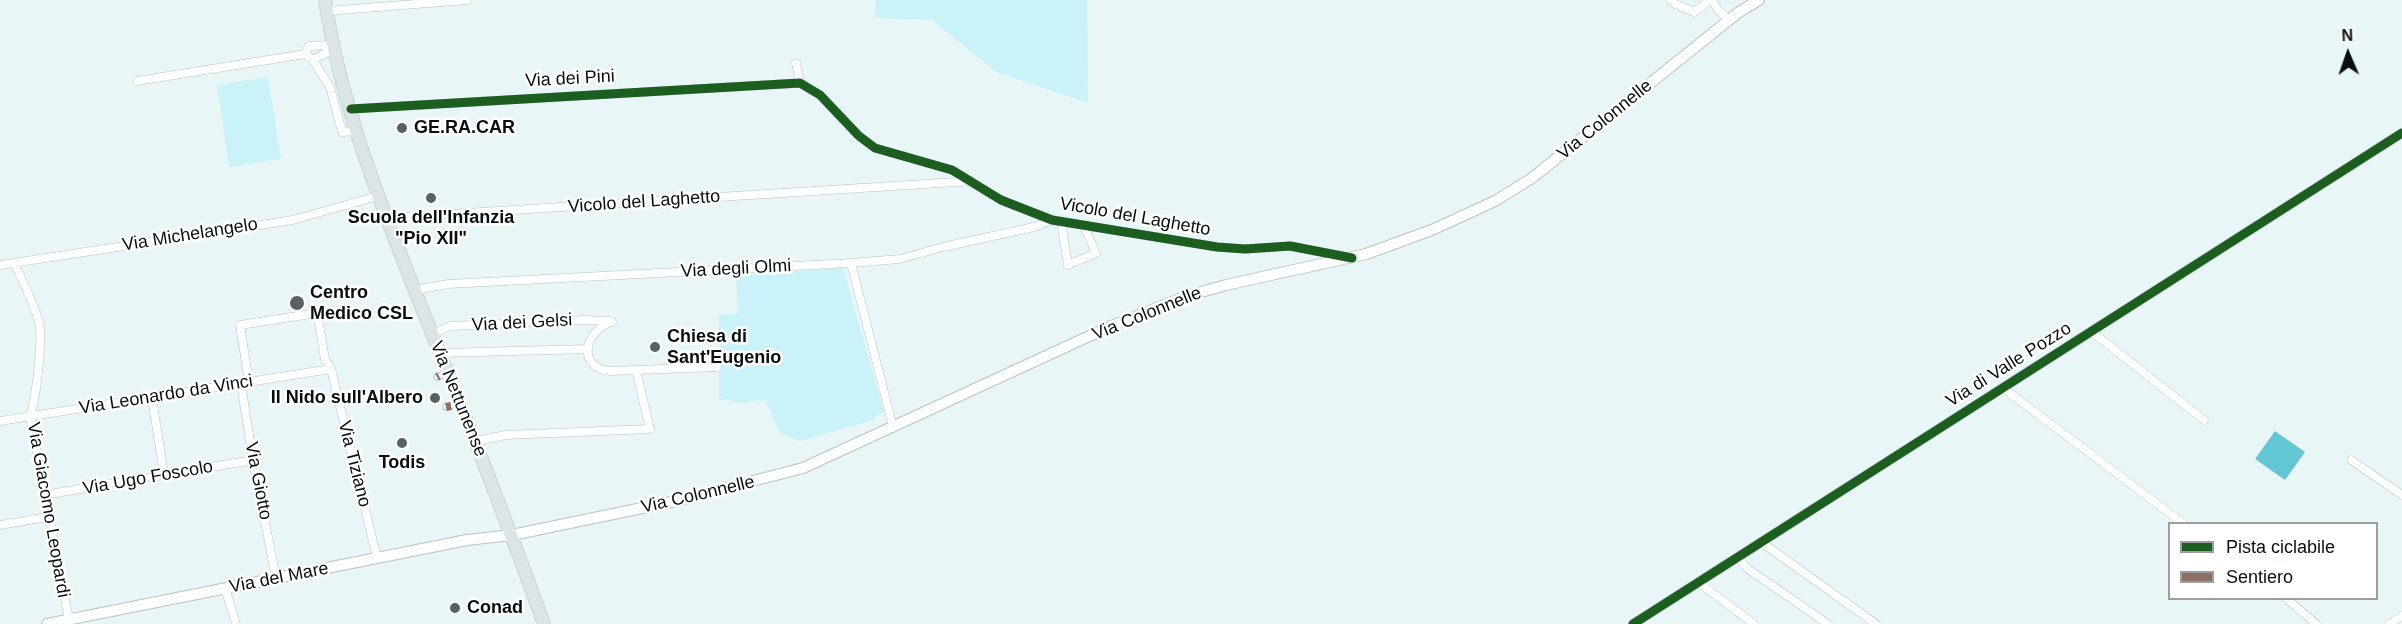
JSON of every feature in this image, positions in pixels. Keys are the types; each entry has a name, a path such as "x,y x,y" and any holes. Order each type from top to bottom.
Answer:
{"main road":[{"name":"Via Colonnelle","path":"1739,12 1744,0"},
{"name":"Via Colonnelle","path":"512,535 676,501 803,468 1109,327 1173,301 1218,287 1352,258 1450,223 1521,186 1739,12 1758,0"},
{"name":"Via Nettunense","path":"326,6 357,132 378,196 476,441 544,624"},
{"name":"Via del Mare","path":"47,624 467,540 512,535"}],"street":[{"path":"326,6 467,0"},
{"path":"1671,0 1694,12 1712,0 1717,9 1729,20"},
{"path":"305,54 309,46 334,46"},
{"path":"313,60 334,46"},
{"path":"137,81 305,54 313,60 330,87 342,132 357,132"},
{"path":"796,63 800,84"},
{"name":"Vicolo del Laghetto","path":"800,84 825,100 859,136 875,148 947,168 1001,200 1052,220 1226,248 1290,246 1352,258"},
{"name":"Via dei Pini","path":"351,109 800,84"},
{"name":"Via di Valle Pozzo","path":"1633,624 2402,133"},
{"name":"Vicolo del Laghetto","path":"387,218 972,181"},
{"name":"Via Michelangelo","path":"0,265 293,220 378,196"},
{"name":"Via degli Olmi","path":"415,290 447,284 900,259 1034,227 1052,220"},
{"path":"1061,222 1068,265 1095,253 1084,226"},
{"name":"Via Giacomo Leopardi","path":"14,262 40,326 36,397 30,416 65,622"},
{"path":"851,263 892,427"},
{"name":"Via Tiziano","path":"245,383 240,325 317,313 325,359 331,369 377,558"},
{"name":"Via dei Gelsi","path":"432,333 450,326 590,320 612,322 593,332 588,349"},
{"path":"2092,332 2204,420"},
{"path":"440,353 588,349 591,361 599,369 610,371 717,368"},
{"name":"Via Leonardo da Vinci","path":"0,421 331,369"},
{"path":"476,441 506,435 650,429 636,370"},
{"name":"Via Giotto","path":"245,383 253,460 276,578"},
{"path":"2003,388 2181,522"},
{"path":"152,398 164,475"},
{"name":"Via Ugo Foscolo","path":"44,495 253,460"},
{"path":"2351,460 2402,495"},
{"path":"0,525 47,517"},
{"path":"1761,542 1876,624"},
{"path":"1737,557 1748,569 1828,624"},
{"path":"1698,582 1754,624"},
{"path":"225,588 236,624"},
{"path":"2288,600 2316,624"},
{"path":"2389,624 2402,616"}],"shaded area":[{"path":"876,0 1087,0 1088,103 996,72 932,20 874,18"},
{"path":"268,77 281,159 229,167 217,85"},
{"path":"843,268 884,413 878,414 874,420 799,441 780,433 765,400 739,403 730,402 730,399 719,400 719,315 738,314 736,275"}],"water":[{"path":"2275,431 2305,452 2285,480 2255,459"}],"marked path":[{"path":"446,407 451,406"}],"cycle path":[{"path":"351,109 800,83 820,95 859,136 875,148 952,170 1001,200 1052,220 1217,247 1245,249 1290,246 1352,258"},
{"path":"1633,624 2402,133"}],"place":[{"name":"GE.RA.CAR","path":"402,128"},
{"name":"Scuola dell'Infanzia \"Pio XII\"","path":"431,198"},
{"name":"Centro Medico CSL","path":"297,303"},
{"name":"Chiesa di Sant'Eugenio","path":"655,347"},
{"name":"Il Nido sull'Albero","path":"435,398"},
{"name":"Todis","path":"402,443"},
{"name":"Conad","path":"455,608"}]}
